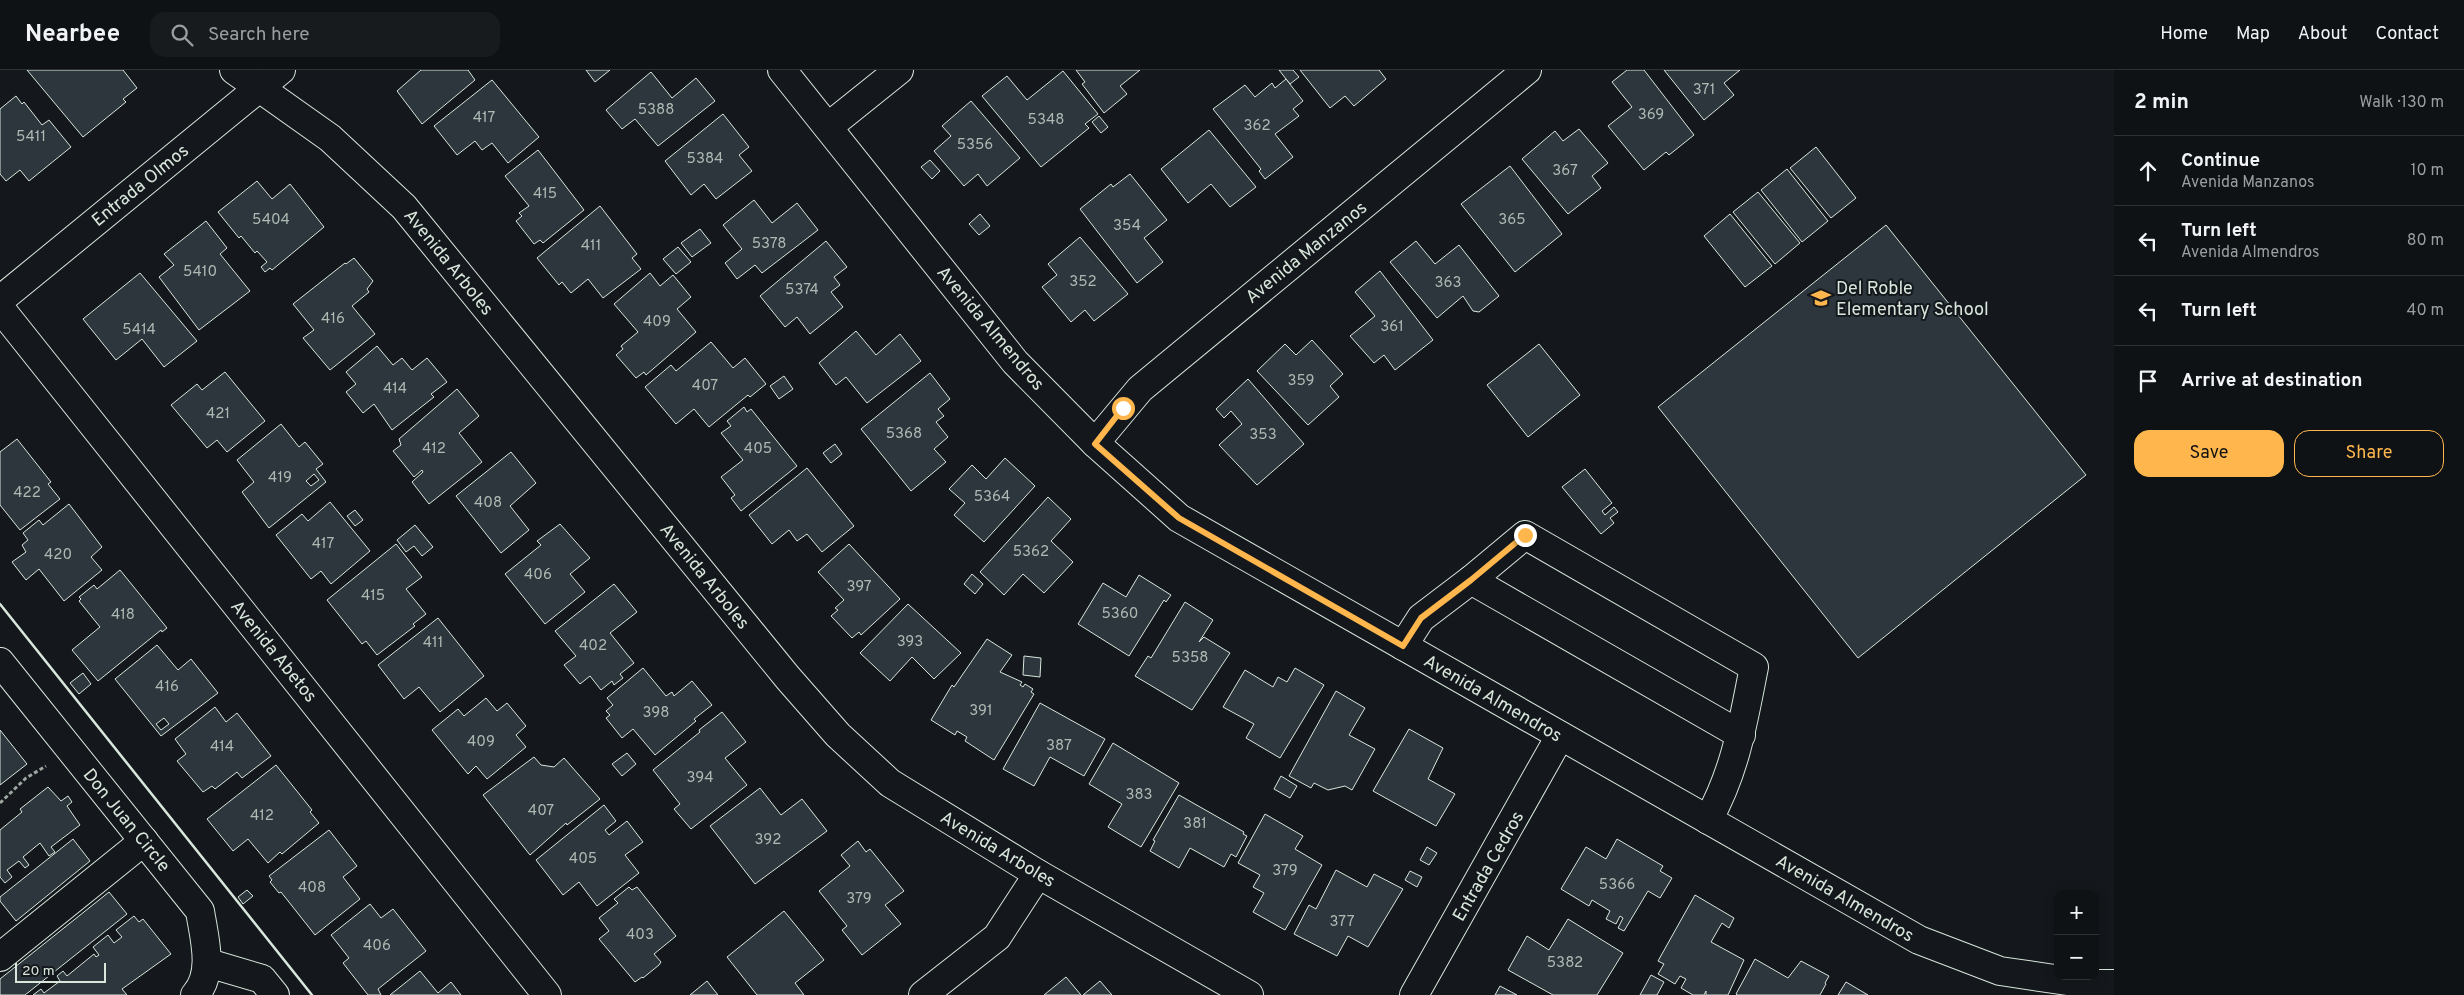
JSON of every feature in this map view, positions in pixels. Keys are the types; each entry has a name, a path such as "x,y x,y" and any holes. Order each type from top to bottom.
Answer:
{"street":[{"name":"Avenida Arboles","path":"234,70 330,138 404,207 782,670 838,735 890,783 1038,874 1249,995"},
{"name":"Entrada Olmos","path":"0,300 281,70"},
{"name":"Avenida Almendros","path":"782,70 1015,362 1095,444 1179,518 1919,940 2000,971 2088,984 2114,984"},
{"path":"828,127 899,70"},
{"name":"Avenida Manzanos","path":"1095,444 1140,389 1527,70"},
{"name":"Avenida Abetos","path":"0,308 547,995"},
{"path":"1403,646 1421,618 1525,535 1754,667 1741,735 1724,791 1708,820"},
{"path":"1471,580 1741,735"},
{"name":"Don Juan Circle","path":"0,662 200,911 208,963 200,990 195,995"},
{"name":"Entrada Cedros","path":"1414,995 1560,736"},
{"path":"0,957 144,841"},
{"path":"923,995 997,936 1038,874"},
{"path":"208,963 262,979 275,995"}],"path":[{"path":"0,803 26,778 72,752"}],"building":[{"path":"27,70 123,70 137,88 123,99 126,102 83,137"},
{"path":"421,70 468,70 475,80 422,124 397,91"},
{"path":"586,70 610,70 595,82"},
{"path":"1076,70 1140,70 1120,86 1127,94 1104,113 1082,84 1085,82"},
{"path":"1279,70 1293,70 1299,77 1290,84"},
{"path":"1300,70 1379,70 1386,79 1354,106 1345,96 1330,108"},
{"path":"1627,70 1644,70 1694,135 1669,155 1666,152 1644,170 1608,126 1632,107 1612,82"},
{"path":"1664,70 1740,70 1724,83 1734,95 1704,120"},
{"path":"1063,71 1098,114 1085,124 1089,128 1041,167 982,96 1007,76 1027,100"},
{"path":"651,72 672,98 696,78 715,101 658,146 635,119 622,129 606,110"},
{"path":"1286,79 1303,101 1293,109 1299,116 1275,134 1293,157 1265,179 1259,171 1261,169 1213,109 1245,85 1255,97 1272,83 1275,88"},
{"path":"492,80 539,137 508,163 492,143 482,150 475,141 457,155 434,126"},
{"path":"16,96 22,104 24,102 42,125 49,120 71,147 29,181 20,170 6,181 0,174 0,109"},
{"path":"971,101 1020,158 987,186 978,174 964,186 934,151 951,136 942,126"},
{"path":"723,114 749,147 739,155 752,171 716,199 704,184 691,195 665,161"},
{"path":"1099,116 1108,127 1101,133 1092,122"},
{"path":"1579,129 1608,163 1592,176 1601,188 1568,214 1522,159 1555,131 1563,141"},
{"path":"1209,130 1256,187 1230,207 1211,184 1188,203 1161,169"},
{"path":"1816,147 1856,198 1831,218 1790,168"},
{"path":"538,150 584,210 543,243 540,240 534,244 516,221 522,216 519,213 529,206 505,176"},
{"path":"930,160 940,171 932,179 921,167"},
{"path":"1510,166 1562,234 1515,272 1461,204"},
{"path":"1787,169 1828,221 1802,242 1761,190"},
{"path":"1130,174 1167,220 1144,238 1163,262 1137,283 1080,209 1111,184 1113,187"},
{"path":"257,181 272,199 290,184 324,227 272,270 270,268 265,272 261,267 267,262 257,251 255,253 241,236 239,238 218,212"},
{"path":"1758,192 1800,243 1775,264 1733,212"},
{"path":"754,200 772,223 797,203 818,230 762,273 755,265 737,279 725,263 742,249 723,225"},
{"path":"600,206 637,254 632,258 641,269 603,298 588,279 571,293 562,282 559,285 537,258"},
{"path":"980,214 990,226 979,235 969,224"},
{"path":"1730,214 1772,266 1745,287 1704,236"},
{"path":"206,221 227,248 220,254 250,291 199,330 159,277 174,265 164,254"},
{"path":"1886,225 2086,475 1858,658 1658,407"},
{"path":"700,229 711,243 692,257 681,243"},
{"path":"1080,237 1128,294 1094,321 1085,310 1071,322 1042,287 1057,275 1048,264"},
{"path":"826,241 847,267 834,277 840,285 831,292 843,307 810,334 797,317 785,327 760,296"},
{"path":"1416,241 1435,264 1459,245 1499,296 1479,312 1473,311 1463,296 1437,318 1390,262"},
{"path":"678,247 691,262 676,274 663,259"},
{"path":"354,258 373,281 367,289 369,292 352,306 375,334 330,370 303,338 314,330 293,304"},
{"path":"1380,271 1433,340 1395,370 1384,355 1374,363 1350,336 1375,316 1355,292"},
{"path":"140,273 197,341 164,367 142,339 116,360 83,319"},
{"path":"650,273 660,286 673,275 691,297 677,309 696,332 646,375 644,372 636,378 616,355 623,349 621,346 638,332 614,304"},
{"path":"856,331 876,355 900,334 921,361 867,403 846,377 836,385 819,363"},
{"path":"1312,340 1343,374 1330,386 1339,397 1308,425 1257,371 1285,344 1296,355"},
{"path":"711,342 733,368 745,358 766,384 750,397 748,395 709,427 694,409 676,424 645,387 671,365 676,371"},
{"path":"1539,344 1580,395 1528,437 1487,385"},
{"path":"377,346 393,365 402,358 412,370 427,358 447,382 431,394 434,397 392,430 374,404 363,413 346,392 356,384 346,372"},
{"path":"225,372 265,421 227,452 217,440 207,448 171,405 197,384 202,390"},
{"path":"930,373 950,399 938,409 944,416 936,422 948,437 934,449 946,462 911,491 861,429"},
{"path":"784,376 793,389 779,399 770,386"},
{"path":"1248,379 1304,444 1257,485 1219,445 1242,424 1231,411 1224,418 1216,409"},
{"path":"457,389 479,416 459,433 482,462 429,504 412,482 423,472 422,470 414,477 393,451 401,445 399,439"},
{"path":"744,407 747,412 751,409 797,466 741,511 731,498 735,495 721,477 743,460 721,433 731,426 727,421"},
{"path":"281,424 299,447 305,442 323,464 316,469 326,482 269,528 242,492 254,482 237,460","holes":["314,474 319,480 311,486 306,481"]},
{"path":"17,439 51,482 48,484 60,499 20,530 0,505 0,452"},
{"path":"835,444 842,454 831,463 823,453"},
{"path":"511,452 536,483 510,506 529,530 501,553 456,496"},
{"path":"1005,458 1035,486 984,542 954,515 965,503 949,489 972,465 986,479"},
{"path":"807,468 854,526 822,552 807,534 797,541 789,530 772,544 749,515"},
{"path":"1585,469 1612,503 1602,511 1605,515 1614,507 1618,512 1610,518 1614,523 1601,534 1562,487"},
{"path":"1048,497 1071,519 1051,541 1073,562 1044,593 1023,574 1004,595 980,572"},
{"path":"330,502 370,551 331,584 321,571 311,579 276,535 302,514 308,521"},
{"path":"69,504 102,547 91,557 102,570 64,601 39,569 26,580 12,562 26,552 22,545 28,540 23,533 39,520 43,525"},
{"path":"355,510 363,520 355,526 347,516"},
{"path":"560,524 590,558 570,574 585,592 545,624 505,574 541,545 537,541"},
{"path":"415,525 433,547 422,556 414,546 406,552 397,540"},
{"path":"396,544 422,577 406,589 426,614 413,624 415,626 377,655 366,641 362,644 327,600"},
{"path":"849,544 900,599 861,635 859,632 852,638 831,616 838,610 835,608 844,600 818,572"},
{"path":"120,570 167,628 162,632 161,630 98,681 72,650 100,627 79,601 81,599 79,597 94,585 97,589"},
{"path":"972,574 983,584 975,594 964,584"},
{"path":"1139,575 1171,595 1166,602 1164,600 1129,656 1078,624 1103,583 1126,597"},
{"path":"614,584 637,612 610,633 634,663 620,674 623,678 614,685 612,681 601,690 590,676 580,684 564,665 576,656 555,631"},
{"path":"1185,602 1213,620 1199,642 1204,637 1230,653 1192,710 1135,676 1148,656 1151,658"},
{"path":"908,604 961,653 934,679 912,657 890,681 860,653"},
{"path":"438,618 484,676 440,712 419,687 404,699 378,665"},
{"path":"987,639 1012,655 1000,672 1022,682 1020,685 1023,687 1025,684 1033,689 1031,692 1034,694 994,760 965,741 967,737 957,731 955,735 931,720 952,685 954,687"},
{"path":"157,645 178,670 191,659 218,693 161,736 115,679","holes":["164,718 169,724 161,730 156,724"]},
{"path":"1024,656 1041,658 1040,677 1023,675"},
{"path":"643,668 666,696 672,692 674,696 692,681 712,705 655,755 633,729 622,738 606,718 610,715 606,711 613,705 607,698"},
{"path":"1295,668 1324,685 1280,758 1246,738 1254,724 1223,707 1245,670 1273,687 1278,677 1287,682"},
{"path":"83,673 91,684 79,694 70,683"},
{"path":"1336,691 1365,708 1349,735 1375,749 1352,790 1345,786 1328,790 1314,783 1311,788 1289,776"},
{"path":"486,698 497,711 507,703 526,726 516,735 526,747 487,779 476,766 468,774 432,730 458,709 464,716"},
{"path":"1040,703 1105,739 1084,776 1050,757 1034,786 1003,769"},
{"path":"215,707 226,722 237,713 271,756 242,778 237,772 215,789 212,786 203,792 177,761 186,754 175,739"},
{"path":"722,712 746,742 725,758 747,785 691,829 674,809 680,804 653,770"},
{"path":"1409,729 1443,748 1428,779 1455,794 1436,826 1373,791"},
{"path":"0,730 27,764 0,785"},
{"path":"1113,743 1179,783 1141,847 1108,827 1122,804 1089,784"},
{"path":"627,753 636,764 622,776 612,764"},
{"path":"534,757 541,765 554,767 564,758 600,799 567,825 566,823 530,855 483,795"},
{"path":"276,765 312,810 310,812 319,823 282,854 280,852 268,863 248,839 233,851 207,819"},
{"path":"1281,776 1297,786 1290,798 1274,789"},
{"path":"48,787 61,801 68,796 72,802 67,806 80,825 51,847 55,852 49,856 40,843 23,857 29,865 25,868 19,861 7,870 12,877 5,883 0,877 0,830 22,812 20,809"},
{"path":"760,788 781,815 802,799 827,831 755,884 710,826"},
{"path":"1179,795 1244,832 1243,834 1247,836 1236,857 1231,854 1224,867 1190,848 1179,868 1150,851 1155,841 1153,840"},
{"path":"604,805 616,821 605,830 609,835 627,821 643,842 625,855 639,873 597,906 579,882 563,895 536,860"},
{"path":"1265,814 1303,836 1295,849 1322,865 1285,930 1253,912 1264,893 1253,887 1260,875 1238,863"},
{"path":"329,830 357,866 343,877 360,899 315,935 281,892 279,893 270,882 272,880 269,876"},
{"path":"73,839 90,861 16,921 0,901 0,897"},
{"path":"1617,839 1663,866 1660,871 1672,878 1660,898 1648,891 1624,931 1618,928 1623,918 1620,916 1616,924 1606,919 1610,911 1592,900 1589,906 1561,889 1586,847 1606,859"},
{"path":"858,841 866,852 870,849 904,891 885,905 901,924 862,955 842,930 847,926 819,891 850,866 841,855"},
{"path":"1427,847 1437,853 1429,865 1420,860"},
{"path":"1336,870 1367,887 1374,874 1403,889 1368,947 1348,936 1337,956 1294,934 1309,905 1316,909"},
{"path":"1410,871 1422,877 1417,887 1405,880"},
{"path":"629,887 632,890 637,887 676,936 654,954 661,962 659,965 635,982 599,939 609,931 599,918 618,903 614,899"},
{"path":"247,890 253,896 243,904 238,897"},
{"path":"109,892 127,914 25,995 0,995 0,979"},
{"path":"1695,895 1734,918 1729,928 1722,923 1711,942 1744,960 1728,995 1706,995 1706,991 1704,995 1693,995 1681,988 1686,979 1680,976 1675,984 1658,974 1664,964 1658,961"},
{"path":"370,904 381,918 393,909 426,951 378,989 381,995 368,995 343,963 349,958 331,935"},
{"path":"784,911 824,960 795,983 804,995 757,995 727,957"},
{"path":"134,916 139,922 143,919 171,954 122,989 127,995 33,995 41,989 44,993 60,981 57,976 63,971 67,976 94,954 96,957 99,955 93,947 108,935 114,943 122,937 116,930"},
{"path":"1568,919 1623,953 1597,995 1553,995 1508,970 1527,936 1549,950"},
{"path":"1755,959 1788,978 1801,961 1829,976 1820,995 1737,995"},
{"path":"420,971 438,993 451,982 461,995 390,995"},
{"path":"1651,975 1664,982 1657,995 1640,995"},
{"path":"1066,977 1081,995 1044,995"},
{"path":"707,981 718,995 690,995"},
{"path":"1100,981 1112,995 1083,995"},
{"path":"1846,982 1868,995 1838,995"},
{"path":"1500,986 1517,995 1495,995"}],"wall":[{"path":"0,604 312,995"}],"place":[{"name":"Del Roble Elementary School","path":"1821,298"}],"route":[{"path":"1123,408 1095,444 1179,518 1403,646 1421,618 1525,535"}]}
